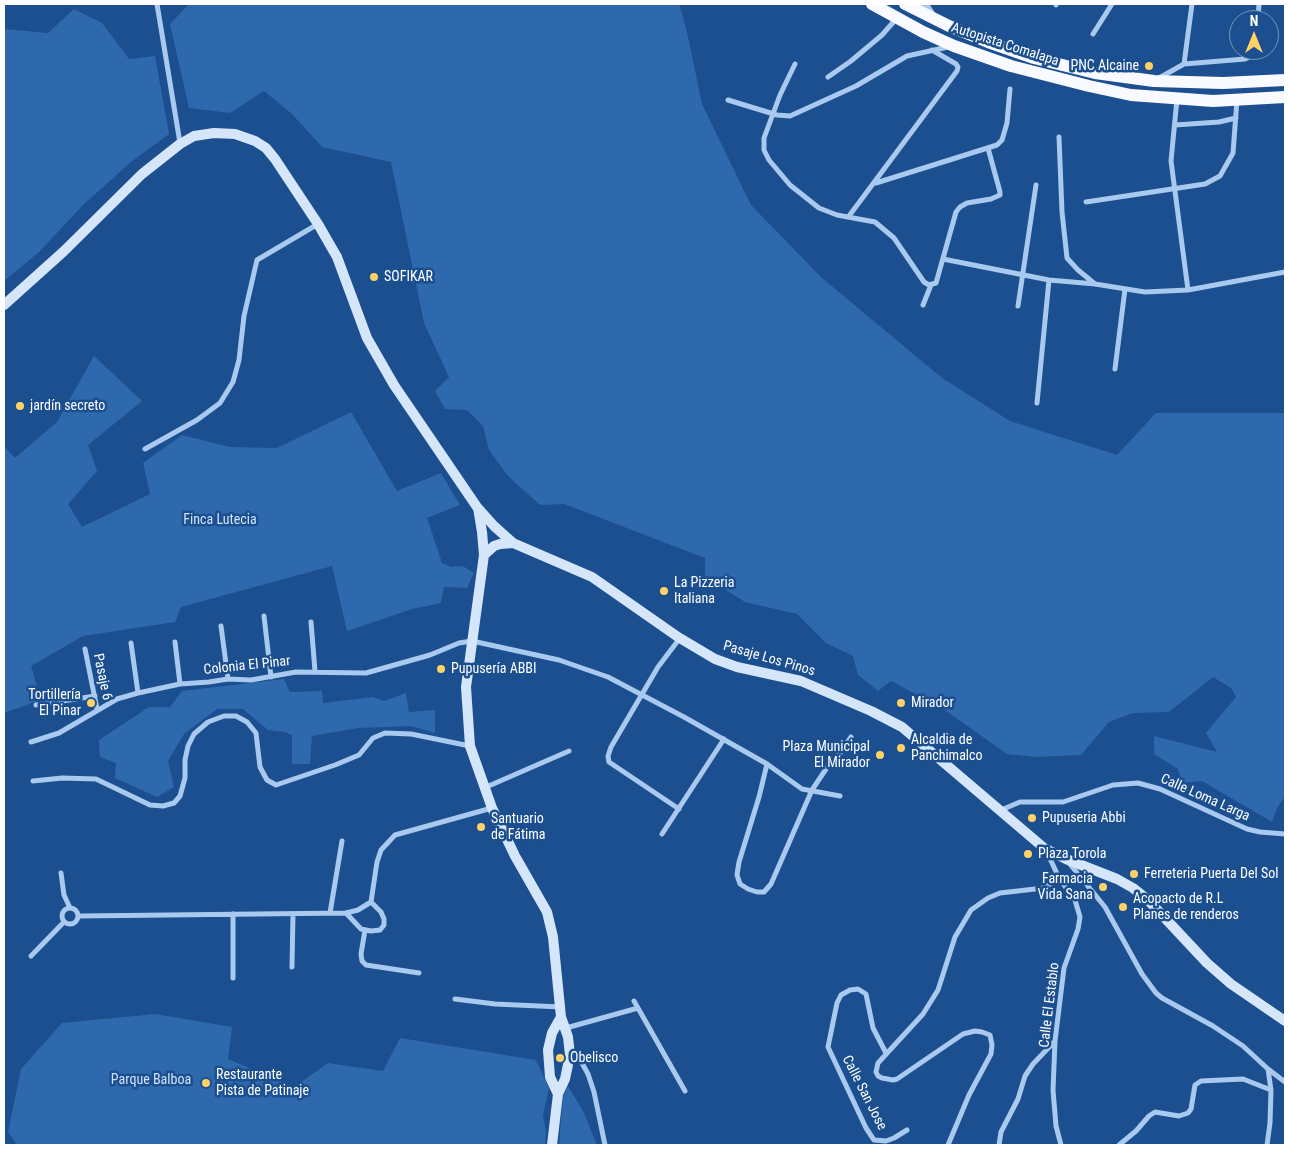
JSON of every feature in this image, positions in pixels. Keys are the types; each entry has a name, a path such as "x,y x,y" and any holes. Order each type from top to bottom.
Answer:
{"highway":[{"name":"Autopista Comalapa","path":"872,4 954,46 1011,66 1055,78 1131,95 1177,99 1213,101 1285,97"},
{"name":"Autopista Comalapa","path":"905,4 988,42 1034,58 1094,73 1154,81 1223,84 1285,80"}],"main road":[{"name":"Pasaje Los Pinos","path":"4,305 63,252 142,174 180,144 194,136 214,133 236,134 255,141 266,148 275,159 318,224 337,257 372,348 394,385 477,507 513,543 592,577 680,638 731,665 801,680 888,719 908,731 1044,848 1066,859 1083,872 1117,879 1133,888 1148,900 1207,963 1231,984 1285,1021"},
{"path":"477,507 484,555 466,687 470,746 492,808 547,912 556,950 561,1012 568,1037 570,1055 565,1080 558,1094 552,1145"},
{"path":"484,555 494,546 513,543"},
{"path":"558,1094 550,1078 548,1050 552,1033 561,1012"}],"street":[{"path":"157,4 180,144"},
{"path":"924,4 933,18"},
{"path":"1093,34 1112,4"},
{"path":"1184,64 1192,4"},
{"path":"828,77 882,35 897,18"},
{"path":"728,100 772,114 784,117 790,116 856,86 907,56 954,46"},
{"path":"849,216 875,184 957,71 958,67 956,64 932,50"},
{"path":"1154,81 1184,64 1233,60"},
{"path":"794,64 772,114 764,138 764,150 769,160 790,185 820,208 837,215 876,222 894,238 924,282 931,285"},
{"path":"875,184 996,145 1002,140 1010,89"},
{"path":"1177,99 1171,161 1188,290"},
{"path":"1086,202 1205,184 1220,176 1233,153 1238,100"},
{"path":"1174,125 1219,122 1236,118"},
{"path":"1059,137 1062,212 1067,258 1095,284"},
{"path":"923,305 931,285 936,283 956,212 966,204 991,199 1000,195 988,148"},
{"path":"1018,306 1036,185"},
{"path":"145,449 197,420 220,403 233,382 239,360 244,316 256,260 318,224"},
{"path":"944,259 1022,276 1159,292 1188,290 1285,272"},
{"path":"1037,403 1049,280"},
{"path":"1115,369 1125,289"},
{"path":"264,616 271,677"},
{"path":"311,622 315,671"},
{"path":"221,626 228,679"},
{"path":"679,809 609,762 608,756 611,747 658,667 680,638"},
{"path":"472,641 559,660 608,677 724,739 767,764 802,789 840,796"},
{"name":"Colonia El Pinar","path":"31,742 59,733 117,699 138,693 180,684 228,679 251,680 296,672 366,673 430,656 459,643 472,641"},
{"path":"175,642 180,684"},
{"path":"130,643 138,693"},
{"name":"Pasaje 6","path":"85,649 98,709"},
{"path":"36,705 95,696"},
{"path":"33,781 62,778 96,778 150,805 163,806 174,803 180,796 185,778 185,760 188,746 194,734 208,722 224,716 236,716 247,722 256,733 260,767 267,780 276,784 335,765 359,755 373,738 385,734 411,734 470,746"},
{"path":"767,764 759,798 739,862 738,875 740,884 748,890 757,892 764,892 771,884 812,790 851,737"},
{"path":"662,834 724,739"},
{"path":"484,788 569,751"},
{"name":"Calle Loma Larga","path":"1001,811 1020,802 1063,802 1113,785 1138,783 1167,792 1248,829 1285,834"},
{"path":"79,916 346,913 358,910 370,902 379,856 384,845 395,835 492,808"},
{"path":"330,913 342,841"},
{"name":"Calle El Establo","path":"1044,848 1059,878 1075,900 1080,917 1078,929 1064,968 1055,1041 1053,1090 1056,1126 1061,1145"},
{"path":"1083,872 1118,929 1138,968 1156,993 1213,1026 1242,1046 1285,1082"},
{"path":"61,873 64,895 70,908"},
{"path":"948,1145 969,1095 991,1054 990,1035 975,1031 963,1034 898,1079 882,1078 876,1072 878,1063 922,1014 938,990 955,938 971,910 988,898 1000,893 1044,888 1059,878"},
{"path":"346,913 361,929 380,930 384,925 384,918 381,912 370,902"},
{"path":"70,908 76,910 79,916 78,920 71,925 62,919 63,911 70,908"},
{"path":"233,914 233,978"},
{"path":"292,967 293,914"},
{"path":"31,956 64,922"},
{"path":"365,930 361,954 362,961 366,965 419,973"},
{"name":"Calle San Jose","path":"886,1053 873,1028 866,994 858,988 841,995 837,1003 828,1047 866,1128 875,1143 894,1138 907,1130"},
{"path":"455,999 561,1012"},
{"path":"634,1001 685,1091"},
{"path":"566,1028 638,1008"},
{"path":"999,1145 1001,1132 1018,1099 1026,1076 1033,1064 1055,1041"},
{"path":"570,1055 582,1063 588,1074 596,1099 605,1145"},
{"path":"1267,1145 1271,1090 1268,1069"},
{"path":"1119,1145 1155,1112 1179,1116 1188,1113 1192,1108 1195,1085 1201,1080 1243,1079 1271,1090"}],"green space":[{"path":"189,4 679,4 687,32 702,104 751,205 822,278 942,378 1010,421 1117,455 1156,413 1285,413 1285,796 1277,808 1272,822 1202,781 1182,783 1178,769 1154,754 1154,736 1217,752 1206,733 1236,697 1231,688 1213,677 1169,712 1133,713 1109,722 1081,755 1036,757 1007,754 942,708 891,681 878,691 858,675 853,656 826,643 797,614 745,602 705,577 705,558 564,504 540,505 508,476 489,450 483,426 467,410 445,409 435,391 449,377 424,323 391,162 322,147 292,114 264,91 230,113 189,108 170,24"},
{"path":"74,9 102,23 129,59 155,56 169,134 131,162 83,205 39,252 4,281 4,29 48,33"},
{"name":"Finca Lutecia","path":"94,356 142,401 88,445 97,471 68,504 82,527 150,494 143,463 182,435 230,447 277,448 351,412 397,491 441,473 460,505 427,518 442,563 451,567 463,566 474,573 467,588 444,587 441,603 412,609 347,631 332,566 181,607 175,622 83,636 31,666 41,700 4,713 4,446 15,458 57,422"},
{"path":"284,679 290,692 322,691 323,703 373,697 384,701 406,693 409,712 435,710 435,733 411,726 358,728 312,736 310,764 292,764 292,735 268,730 243,709 217,709 184,734 168,761 174,787 157,797 115,778 116,763 100,757 99,740 149,707 170,707 182,691"},
{"name":"Parque Balboa","path":"155,1014 232,1027 228,1059 294,1087 328,1063 383,1071 400,1038 536,1060 549,1088 543,1115 546,1132 545,1145 17,1145 8,1132 21,1069 62,1023"},
{"path":"568,1086 584,1113 597,1145 559,1145 563,1097"}],"place":[{"name":"PNC Alcaine","path":"1149,66"},
{"name":"SOFIKAR","path":"374,277"},
{"name":"jardín secreto","path":"20,406"},
{"name":"La Pizzeria Italiana","path":"664,591"},
{"name":"Pupusería ABBI","path":"441,669"},
{"name":"Tortillería El Pinar","path":"91,703"},
{"name":"Mirador","path":"901,703"},
{"name":"Alcaldia de Panchimalco","path":"901,748"},
{"name":"Plaza Municipal El Mirador","path":"880,755"},
{"name":"Pupuseria Abbi","path":"1032,818"},
{"name":"Santuario de Fátima","path":"481,827"},
{"name":"Plaza Torola","path":"1028,854"},
{"name":"Ferreteria Puerta Del Sol","path":"1134,874"},
{"name":"Farmacia Vida Sana","path":"1103,887"},
{"name":"Acopacto de R.L Planes de renderos","path":"1123,907"},
{"name":"Obelisco","path":"560,1058"},
{"name":"Restaurante Pista de Patinaje","path":"206,1083"}]}
